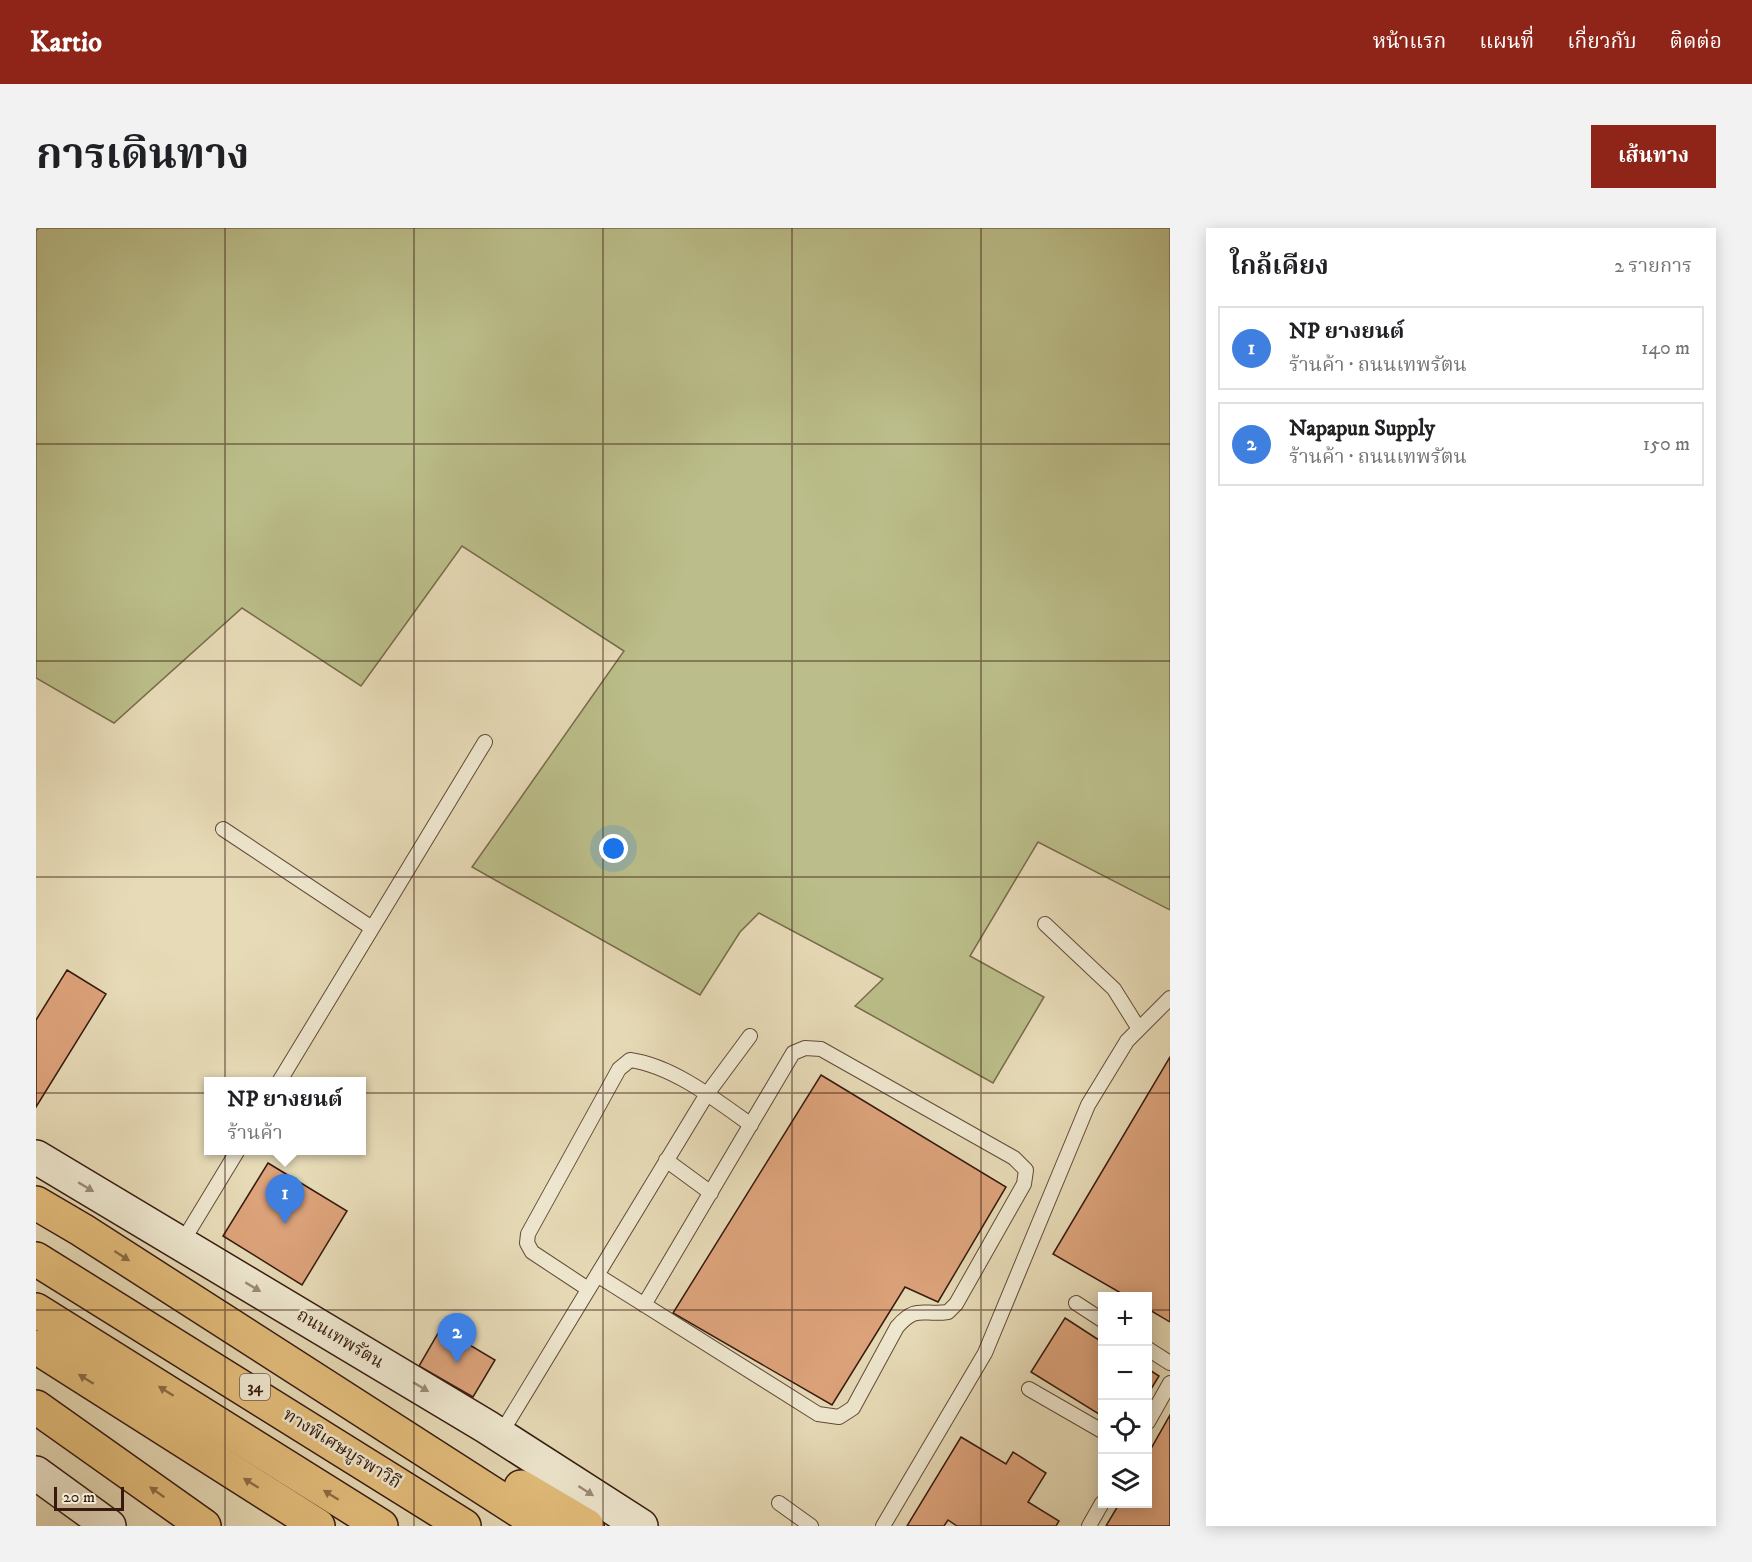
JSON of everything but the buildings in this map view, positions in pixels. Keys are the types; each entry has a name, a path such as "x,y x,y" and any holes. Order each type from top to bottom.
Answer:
{"highway":[{"path":"36,1203 82,1230 543,1526"},
{"name":"34","path":"36,1247 475,1526"},
{"name":"ทางพิเศษบูรพาวิถี","path":"36,1258 464,1526"},
{"path":"36,1310 381,1526"},
{"path":"36,1347 318,1526"},
{"path":"297,1368 501,1476 587,1526"},
{"path":"36,1407 204,1526"}],"main road":[{"name":"ถนนเทพรัตน","path":"36,1157 500,1435 641,1526"},
{"path":"36,1473 109,1526"}],"lane":[{"path":"282,1077 484,742"},
{"path":"223,829 372,928"},
{"path":"1045,924 1114,989 1139,1029"},
{"path":"883,1526 985,1353 1088,1106 1127,1041 1170,998"},
{"path":"500,1435 707,1094 750,1036"},
{"path":"597,1275 818,1414 839,1418 853,1408 904,1318 914,1312 948,1312 956,1304 1024,1185 1026,1170 1014,1158 821,1049 805,1048 793,1053 645,1305"},
{"path":"588,1289 532,1252 527,1244 528,1234 619,1069 630,1060 648,1063 707,1094 751,1125"},
{"path":"181,1244 235,1155"},
{"path":"666,1160 711,1193"},
{"path":"1076,1303 1098,1317"},
{"path":"1152,1352 1170,1363"},
{"path":"1152,1415 1170,1383"},
{"path":"1029,1389 1098,1429"},
{"path":"779,1503 811,1526"},
{"path":"1089,1526 1099,1508"}],"green space":[{"path":"38,228 1170,228 1170,910 1038,842 970,956 1044,997 993,1083 855,1006 883,979 759,913 740,932 700,995 472,867 624,651 462,546 361,686 242,608 114,723 36,678 36,231"}],"place":[{"name":"NP ยางยนต์","path":"285,1224"},
{"name":"Napapun Supply","path":"457,1363"}]}
